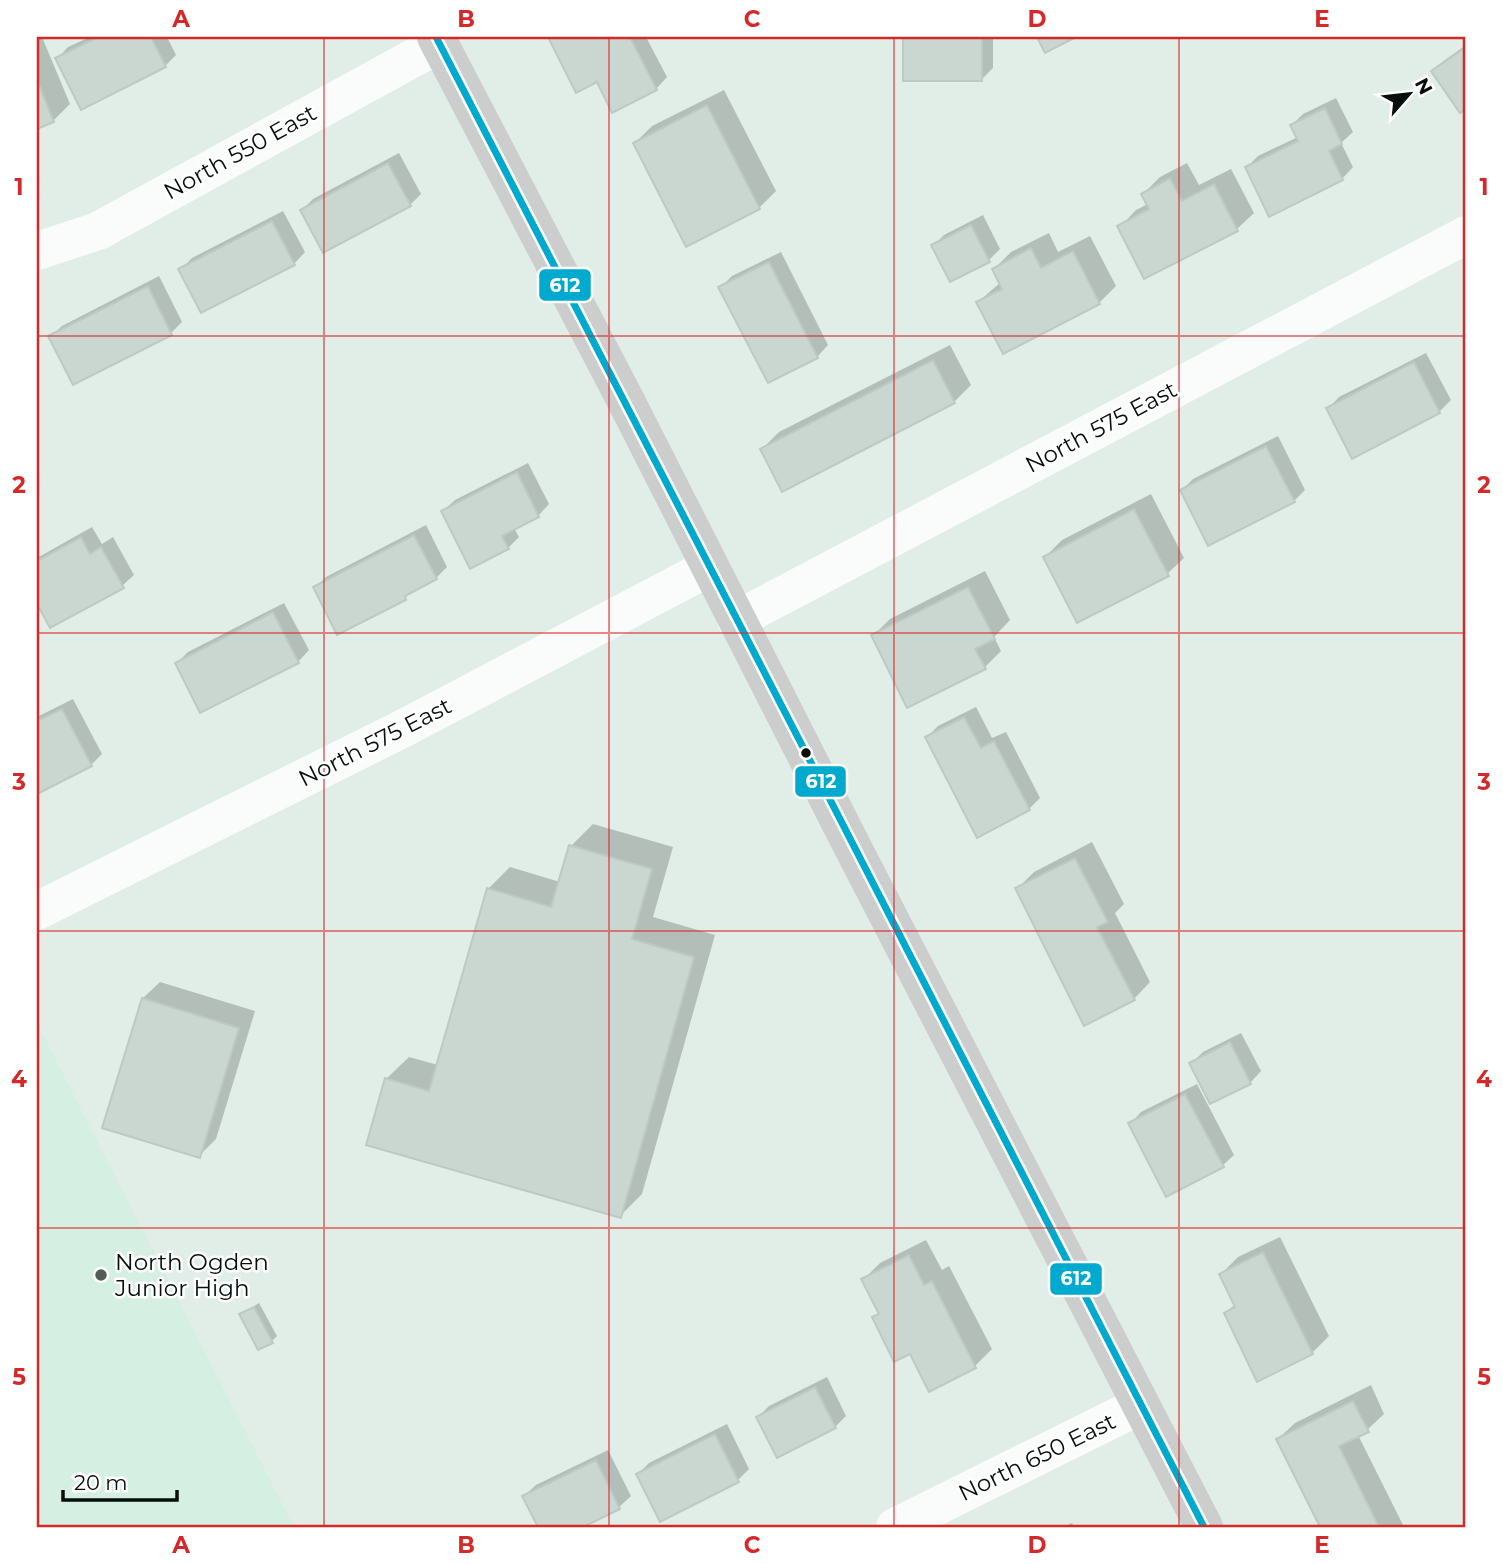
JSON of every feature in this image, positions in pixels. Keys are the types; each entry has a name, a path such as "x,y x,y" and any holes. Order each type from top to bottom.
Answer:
{"main road":[{"path":"438,40 1203,1527"}],"street":[{"name":"North 550 East","path":"37,251 98,231 438,40"},
{"name":"North 575 East","path":"736,620 1466,235"},
{"name":"North 575 East","path":"37,911 404,728 710,567"},
{"name":"North 650 East","path":"895,1527 1141,1405"}],"shaded area":[{"name":"North Ogden Junior High","path":"37,1023 294,1527 37,1527"}],"building":[{"path":"98,37 151,37 166,67 81,110 55,58"},
{"path":"630,37 657,90 612,113 597,82 576,93 549,39"},
{"path":"903,37 982,37 982,81 903,81"},
{"path":"1037,37 1076,37 1045,53"},
{"path":"1466,47 1466,109 1460,113 1431,71"},
{"path":"37,80 54,122 37,129"},
{"path":"707,105 760,209 686,247 633,143"},
{"path":"1325,108 1342,144 1329,151 1343,180 1269,217 1245,167 1298,141 1290,125"},
{"path":"388,163 411,206 323,253 300,210"},
{"path":"1170,178 1182,201 1214,184 1238,231 1144,279 1117,226 1149,209 1141,194"},
{"path":"272,221 295,265 201,313 178,269"},
{"path":"971,225 990,262 950,282 931,245"},
{"path":"1031,248 1041,268 1073,251 1100,304 1003,354 976,302 1002,289 992,269"},
{"path":"769,262 818,358 768,383 718,287"},
{"path":"148,286 172,335 73,385 48,336"},
{"path":"933,360 955,403 782,492 760,449"},
{"path":"1414,362 1440,413 1352,459 1326,408"},
{"path":"1266,446 1295,502 1208,546 1180,490"},
{"path":"517,472 539,517 502,536 509,549 470,569 441,511"},
{"path":"1134,509 1169,576 1077,623 1043,557"},
{"path":"414,535 437,579 405,596 406,600 337,635 313,587"},
{"path":"81,537 90,554 101,547 124,588 50,628 37,604 37,561"},
{"path":"968,587 995,639 975,649 986,669 907,708 871,635"},
{"path":"273,612 299,663 200,713 175,663"},
{"path":"62,709 92,766 37,794 37,721"},
{"path":"964,717 981,748 994,741 1030,810 977,838 925,737"},
{"path":"569,845 652,869 632,939 694,957 621,1218 366,1145 385,1078 429,1091 487,888 551,907"},
{"path":"1075,858 1108,922 1097,927 1135,1000 1084,1026 1015,888"},
{"path":"142,998 239,1028 200,1158 102,1128"},
{"path":"1230,1042 1251,1084 1210,1104 1189,1063"},
{"path":"1185,1094 1224,1167 1166,1197 1128,1123"},
{"path":"1263,1252 1313,1354 1257,1382 1224,1313 1235,1307 1219,1274"},
{"path":"909,1255 924,1285 932,1281 976,1368 929,1392 910,1354 894,1362 872,1317 879,1314 861,1279"},
{"path":"254,1307 273,1343 258,1350 239,1314"},
{"path":"815,1387 836,1428 777,1458 756,1417"},
{"path":"1353,1401 1369,1432 1339,1446 1379,1527 1320,1527 1276,1439"},
{"path":"715,1434 739,1482 660,1522 636,1474"},
{"path":"596,1460 620,1509 583,1527 538,1527 522,1496"}],"transit line":[{"name":"612","path":"436,37 1204,1527"}],"place":[{"name":"North Ogden Junior High","path":"101,1275"}]}
